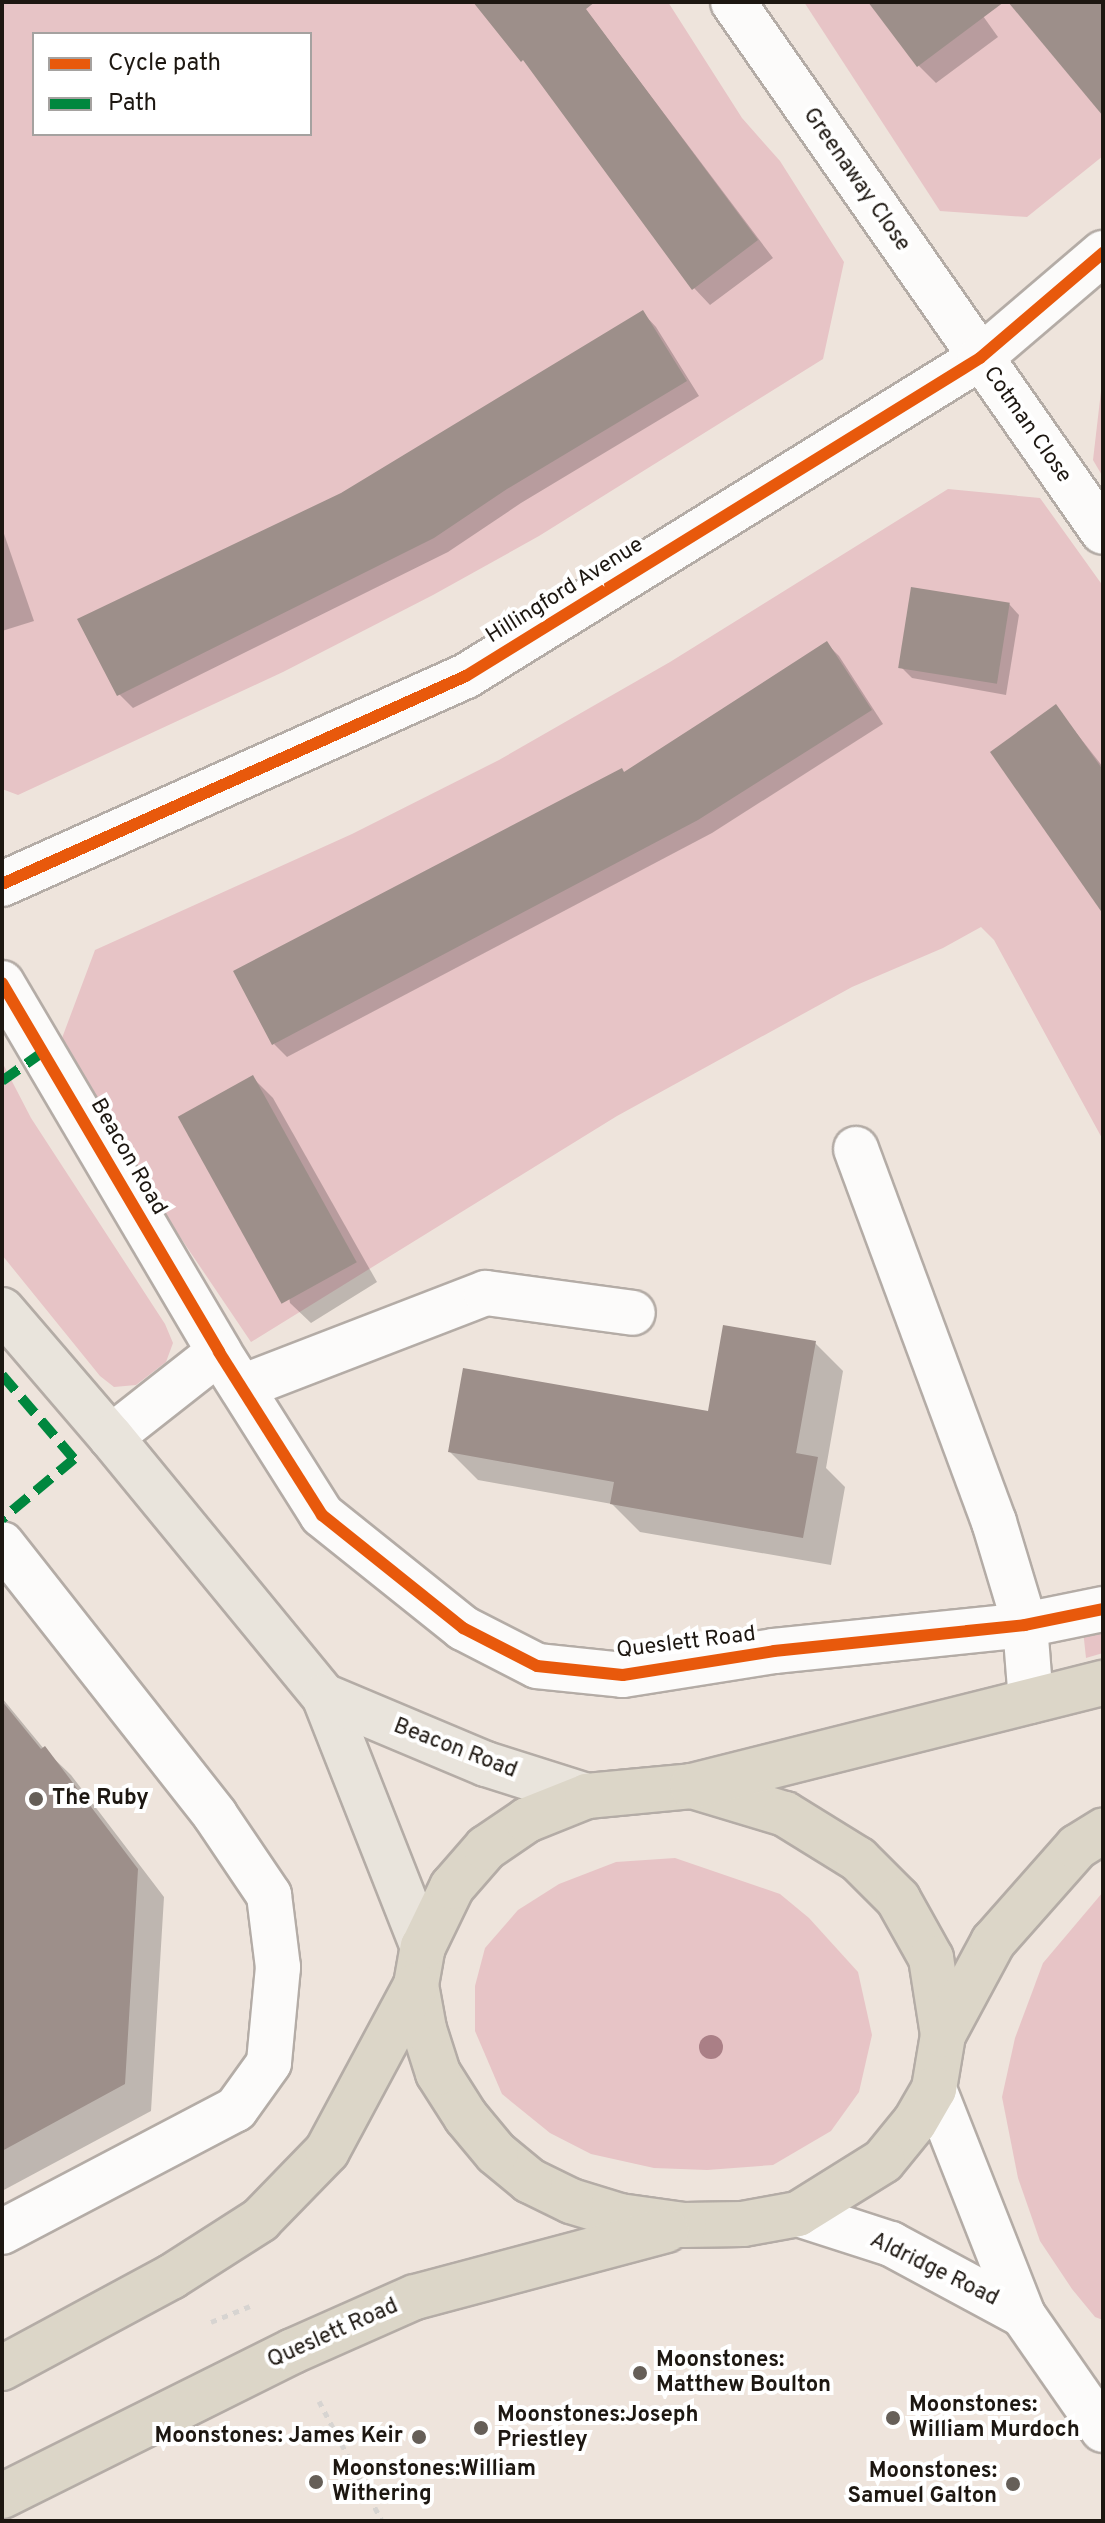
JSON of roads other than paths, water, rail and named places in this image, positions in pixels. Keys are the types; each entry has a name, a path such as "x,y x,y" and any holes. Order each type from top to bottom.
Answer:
{"highway":[{"path":"2,2368 171,2277 260,2220 327,2151 420,1966 452,1887 486,1848 527,1820 587,1796 692,1786 1103,1683"},
{"path":"420,1966 424,2029 438,2073 466,2117 496,2153 530,2181 571,2201 620,2216 684,2225 743,2224 798,2214 883,2161 914,2123 934,2089 943,2035 931,1958 898,1899 858,1859 785,1814 692,1786"},
{"path":"943,2035 993,1942 1077,1847 1103,1831"},
{"name":"Queslett Road","path":"2,2496 293,2351 415,2297 684,2225"}],"main road":[{"name":"Beacon Road","path":"2,1310 324,1696 420,1966"},
{"name":"Beacon Road","path":"324,1696 486,1764 587,1796"}],"street":[{"name":"Greenaway Close","path":"733,2 980,358"},
{"name":"Hillingford Avenue","path":"2,884 466,676 980,358 1103,253"},
{"name":"Cotman Close","path":"980,358 1103,532"},
{"name":"Beacon Road","path":"2,983 230,1369"},
{"path":"856,1149 994,1522 1025,1625 1031,1701"},
{"path":"111,1437 230,1369 486,1293 633,1313"},
{"name":"Queslett Road","path":"230,1369 322,1515 463,1628 537,1666 623,1675 774,1651 1025,1625 1103,1609"},
{"path":"2,1544 215,1815 269,1895 278,1967 269,2063 236,2109 2,2232"},
{"name":"Aldridge Road","path":"934,2089 1023,2315 1103,2430"},
{"name":"Aldridge Road","path":"798,2214 891,2244 1023,2315"}],"place":[{"name":"The Ruby","path":"36,1799"},
{"name":"Moonstones: Matthew Boulton","path":"640,2373"},
{"name":"Moonstones: William Murdoch","path":"893,2418"},
{"name":"Moonstones:Joseph Priestley","path":"481,2428"},
{"name":"Moonstones: James Keir","path":"419,2437"},
{"name":"Moonstones:William Withering","path":"316,2482"},
{"name":"Moonstones: Samuel Galton","path":"1013,2484"}]}
